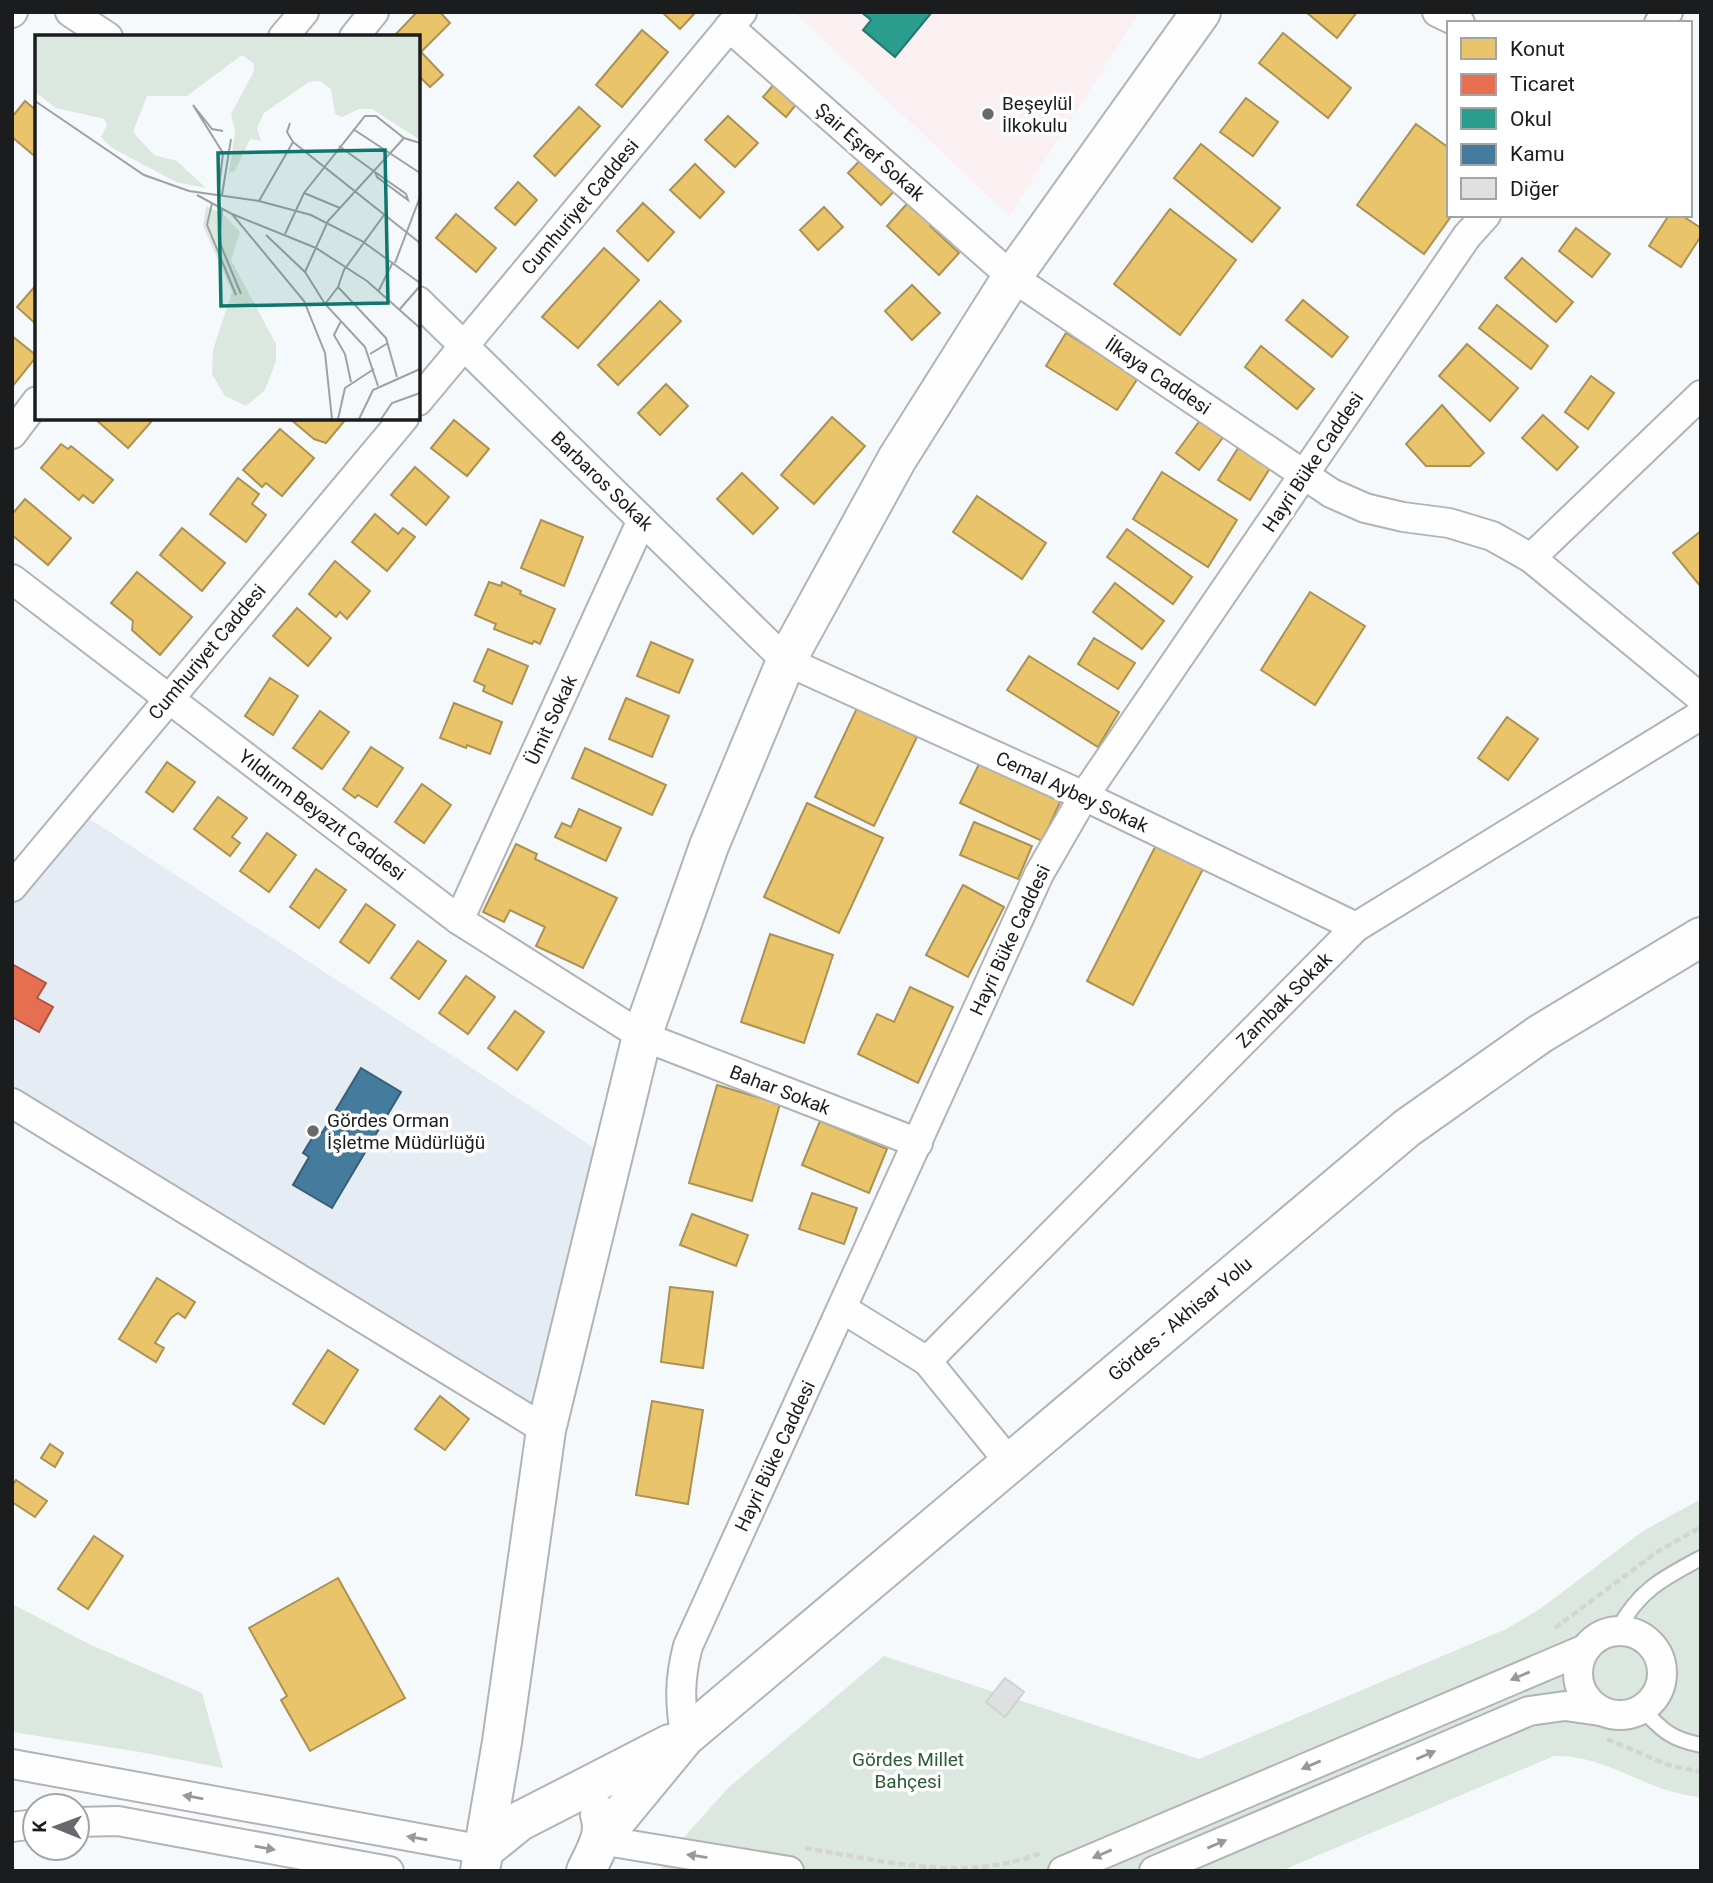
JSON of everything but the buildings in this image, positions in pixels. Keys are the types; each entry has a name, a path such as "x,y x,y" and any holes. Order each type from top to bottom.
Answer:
{"main road":[{"path":"482,1860 502,1742 546,1430 642,1036 709,846 786,661 897,459 1012,277 1201,12"},
{"name":"Gördes - Akhisar Yolu","path":"593,1856 685,1737 1407,1128 1540,1034 1701,937"},
{"name":"Gördes - Akhisar Yolu","path":"482,1860 520,1821 685,1737"},
{"name":"Gördes - Akhisar Yolu","path":"502,1742 504,1769 514,1791 535,1802 575,1801 592,1805 598,1811 601,1820 593,1856"}],"street":[{"path":"70,12 105,35"},
{"path":"285,35 304,12"},
{"path":"356,35 374,12"},
{"path":"1437,12 1456,21"},
{"name":"Şair Eşref Sokak","path":"735,20 1012,277"},
{"name":"Cumhuriyet Caddesi","path":"420,399 735,20"},
{"name":"Hayri Büke Caddesi","path":"685,1737 680,1705 681,1676 688,1646 1039,874 1060,834 1467,236 1484,217"},
{"name":"İlkaya Caddesi","path":"1012,277 1331,493 1365,509 1449,523 1492,536 1531,558 1701,698"},
{"name":"Barbaros Sokak","path":"420,302 786,661"},
{"path":"1531,558 1701,395"},
{"path":"12,434 35,404"},
{"name":"Cumhuriyet Caddesi","path":"12,887 402,420"},
{"name":"Ümit Sokak","path":"459,919 642,520"},
{"name":"Yıldırım Beyazıt Caddesi","path":"12,579 459,919 642,1036"},
{"name":"Cemal Aybey Sokak","path":"786,661 1084,796 1356,927"},
{"name":"Zambak Sokak","path":"927,1361 1356,927 1701,715"},
{"name":"Bahar Sokak","path":"642,1036 918,1143"},
{"path":"12,1103 546,1430"},
{"path":"843,1309 927,1361 1010,1463"},
{"path":"1055,1860 1583,1650 1604,1633 1618,1630 1631,1632 1643,1637 1660,1659 1660,1687 1653,1700 1642,1709 1628,1715 1614,1715 1603,1725"},
{"path":"1583,1650 1577,1677 1581,1690 1603,1725"},
{"path":"1154,1871 1529,1711 1565,1706 1603,1725"},
{"path":"12,1764 482,1860"},
{"path":"91,1822 118,1821 389,1871"},
{"path":"593,1856 792,1859"}],"lane":[{"path":"1618,1630 1638,1598 1654,1585 1701,1558"},
{"path":"1642,1709 1659,1727 1678,1740 1701,1745"}],"path":[{"path":"1554,1630 1657,1552 1701,1527"},
{"path":"1603,1725 1668,1765 1701,1772"},
{"path":"792,1859 958,1871 1055,1860"}],"shaded area":[{"name":"Beşeylül İlkokulu","path":"794,12 1140,12 1009,216"},
{"name":"Gördes Orman İşletme Müdürlüğü","path":"76,810 611,1159 546,1430 12,1103 12,887"}],"green space":[{"name":"Gördes Millet Bahçesi","path":"1701,1499 1701,1797 1663,1789 1593,1761 1554,1756 1281,1871 660,1871 685,1836 728,1788 884,1656 1199,1759 1506,1629 1540,1609 1643,1531"},
{"path":"12,1604 89,1644 202,1693 223,1768 12,1732"}],"place":[{"name":"Beşeylül İlkokulu","path":"988,114"},
{"name":"Gördes Orman İşletme Müdürlüğü","path":"313,1131"}]}
